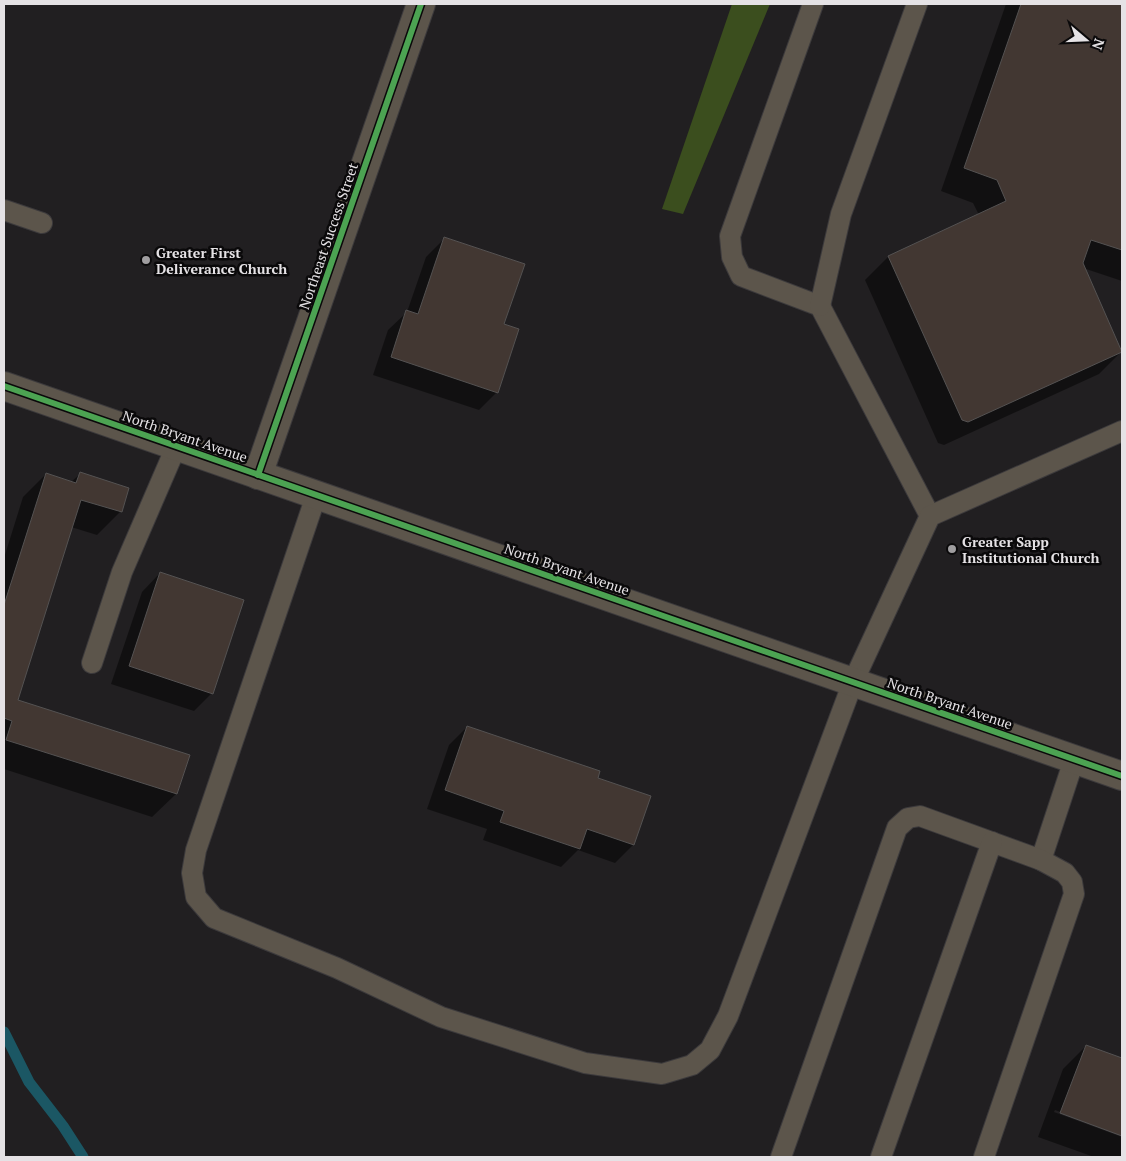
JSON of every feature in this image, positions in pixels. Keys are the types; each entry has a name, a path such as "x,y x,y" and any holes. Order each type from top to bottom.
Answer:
{"street":[{"name":"Northeast Success Street","path":"258,476 421,4"},
{"name":"North Bryant Avenue","path":"4,386 1122,776"}],"lane":[{"path":"813,4 730,236 732,257 740,276 820,306"},
{"path":"917,4 841,214 820,306 930,516"},
{"path":"4,210 42,224"},
{"path":"316,496 196,850 192,873 196,897 214,918 337,968 441,1017 585,1062 662,1074 692,1065 710,1050 728,1016 853,682 930,516 1122,432"},
{"path":"92,663 122,572 176,447"},
{"path":"1041,860 1074,760"},
{"path":"781,1157 897,828 908,818 920,816 1041,860 1065,873 1072,882 1074,894 984,1157"},
{"path":"882,1157 992,842"}],"green space":[{"path":"732,4 770,4 683,214 662,209"}],"building":[{"path":"1021,4 1122,4 1122,250 1091,240 1083,263 1122,352 968,422 962,420 888,256 1006,201 997,180 964,168"},
{"path":"444,237 525,264 504,324 519,329 498,393 391,357 406,310 418,314"},
{"path":"80,472 129,488 122,512 81,500 18,700 190,755 177,794 6,740 12,721 4,718 4,605 46,473 76,483"},
{"path":"160,572 244,600 213,694 129,666"},
{"path":"467,726 600,771 598,778 651,796 634,845 587,829 580,849 500,822 504,811 445,790"},
{"path":"1086,1045 1122,1058 1122,1136 1060,1113"}],"waterway":[{"path":"4,1032 29,1082 63,1126 83,1157"}],"cycle path":[{"path":"258,475 421,4"},
{"path":"4,386 1122,776"}],"place":[{"name":"Greater First Deliverance Church","path":"146,260"},
{"name":"Greater Sapp Institutional Church","path":"952,549"}]}
